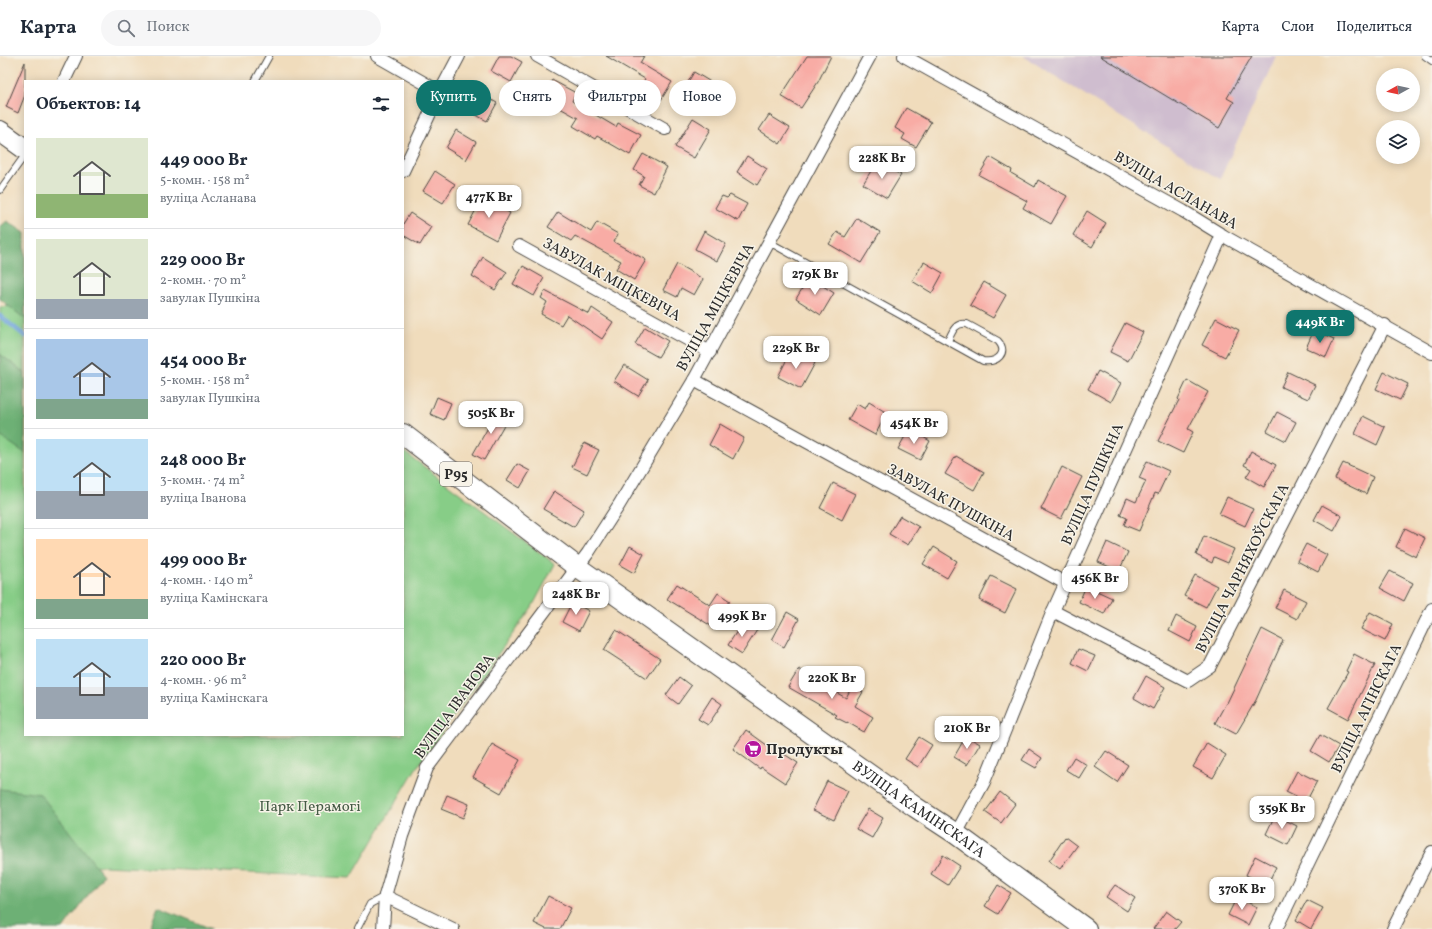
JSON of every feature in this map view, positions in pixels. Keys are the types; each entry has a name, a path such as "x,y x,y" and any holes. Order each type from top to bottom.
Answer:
{"main road":[{"path":"0,131 24,149"},
{"name":"ВУЛІЦА КАМІНСКАГА","path":"404,435 577,567 915,807 956,834 1086,929"}],"street":[{"path":"64,80 76,56"},
{"path":"377,56 419,80"},
{"path":"446,80 459,56"},
{"path":"538,56 665,129"},
{"name":"ВУЛІЦА МІЦКЕВІЧА","path":"577,567 619,505 694,380 870,56"},
{"name":"ВУЛІЦА АСЛАНАВА","path":"904,56 1183,211 1222,235 1432,353"},
{"path":"404,170 429,116"},
{"name":"ВУЛІЦА ПУШКІНА","path":"956,834 984,782 1065,583 1222,235"},
{"name":"ЗАВУЛАК МІЦКЕВІЧА","path":"519,246 710,352"},
{"name":"ВУЛІЦА ЧАРНЯХОЎСКАГА","path":"1053,611 1188,681 1210,666 1385,326"},
{"name":"ЗАВУЛАК ПУШКІНА","path":"694,380 1065,583"},
{"name":"ВУЛІЦА ІВАНОВА","path":"383,929 385,896 402,836 427,768 577,567"},
{"name":"ВУЛІЦА АГІНСКАГА","path":"1276,929 1432,609"},
{"path":"1393,929 1432,852"},
{"path":"385,896 453,929"}],"lane":[{"path":"256,80 269,56"},
{"path":"1425,56 1432,61"},
{"path":"0,190 24,156"},
{"path":"769,242 984,361 992,362 999,357 1002,351 998,341 967,324 957,325 948,341"},
{"path":"357,929 370,904 385,896"}],"shaded area":[{"path":"1023,56 1276,56 1220,179"}],"green space":[{"path":"7,221 24,232 24,318 0,299 0,227"},
{"name":"Парк Перамогі","path":"24,305 24,736 404,736 404,452 555,564 532,607 415,770 351,878 0,861 0,307"},
{"path":"0,354 24,372 24,452 0,436"},
{"path":"0,789 40,794 103,875 63,929 0,929"},
{"path":"158,907 212,929 149,929"}],"building":[{"path":"499,56 511,56 522,62 512,80 507,80 491,71"},
{"path":"606,56 644,56 640,63 669,80 669,87 661,100 661,80 645,79"},
{"path":"807,56 831,56 818,82 801,108 781,96"},
{"path":"1100,56 1252,56 1227,98 1234,102 1219,128"},
{"path":"25,62 24,98 18,113 6,107"},
{"path":"694,72 707,80 689,80"},
{"path":"566,88 574,92 572,101 574,102 574,116 566,111"},
{"path":"491,100 497,103 491,114"},
{"path":"906,108 931,122 916,147 902,139 905,134 895,128"},
{"path":"769,115 790,128 780,144 759,130"},
{"path":"478,116 490,116 487,121"},
{"path":"574,116 597,116 616,127 618,123 641,135 630,155 597,136 595,139 573,126 578,118"},
{"path":"693,118 711,129 694,158 675,147"},
{"path":"456,130 476,142 466,160 446,148"},
{"path":"643,154 667,167 654,193 639,185 644,176 634,170"},
{"path":"747,156 767,169 757,185 737,172"},
{"path":"990,157 1012,170 1011,173 1035,187 1038,180 1067,196 1051,224 1023,208 1027,201 979,175"},
{"path":"877,161 901,175 887,198 863,184"},
{"path":"435,171 455,184 443,203 423,191"},
{"path":"730,195 747,204 738,221 715,208 722,196 727,198"},
{"path":"482,198 510,213 496,240 468,225"},
{"path":"1087,211 1106,223 1092,247 1073,235"},
{"path":"558,212 591,232 597,222 618,234 614,242 646,260 634,280 616,269 621,261 575,236 571,241 548,227"},
{"path":"410,213 431,227 420,245 404,236 404,222"},
{"path":"857,218 880,232 861,263 829,244 837,232 845,237"},
{"path":"704,231 726,244 717,261 695,249"},
{"path":"483,257 507,272 495,290 472,276"},
{"path":"924,262 943,273 932,293 912,281"},
{"path":"677,264 703,279 694,295 681,288 677,297 663,290"},
{"path":"523,266 544,278 534,296 513,284"},
{"path":"809,277 834,293 821,315 796,299"},
{"path":"984,282 1006,295 993,318 970,305"},
{"path":"545,291 589,314 592,308 613,322 602,339 567,315 561,325 541,314 547,302 541,298"},
{"path":"1216,318 1239,330 1225,357 1202,345"},
{"path":"1125,323 1143,332 1128,361 1110,352"},
{"path":"645,327 668,341 658,357 635,344"},
{"path":"1314,330 1334,339 1326,357 1306,348"},
{"path":"791,351 815,363 801,389 778,377"},
{"path":"624,365 648,380 638,396 614,381"},
{"path":"1098,371 1121,383 1111,402 1088,389"},
{"path":"1288,372 1315,385 1308,399 1281,387"},
{"path":"1384,372 1408,384 1400,400 1376,389"},
{"path":"1187,380 1208,392 1188,429 1193,432 1183,453 1158,441 1179,400 1178,399"},
{"path":"437,397 451,403 444,420 430,414"},
{"path":"869,402 887,413 875,435 848,420 857,404 865,409"},
{"path":"498,410 509,416 484,460 473,454"},
{"path":"1277,412 1296,422 1286,441 1267,431"},
{"path":"1363,416 1385,427 1377,445 1355,434"},
{"path":"720,424 744,438 733,459 709,445"},
{"path":"909,429 930,441 920,460 898,449"},
{"path":"584,443 599,450 587,474 572,467"},
{"path":"1251,451 1276,465 1264,487 1246,477 1251,469 1244,465"},
{"path":"956,456 984,472 974,490 945,474"},
{"path":"1147,461 1169,471 1158,494 1155,493 1139,531 1124,525 1127,518 1120,515 1127,498 1136,502 1146,481 1139,478"},
{"path":"1343,463 1373,477 1366,494 1335,479"},
{"path":"517,464 530,471 520,488 507,480"},
{"path":"1062,467 1082,477 1061,519 1041,509"},
{"path":"833,483 855,494 842,520 820,508"},
{"path":"554,491 584,510 574,527 543,509"},
{"path":"1227,497 1253,509 1245,526 1219,514"},
{"path":"1322,505 1342,516 1334,531 1314,520"},
{"path":"900,516 919,527 908,545 889,534"},
{"path":"1405,528 1425,538 1416,557 1396,547"},
{"path":"1204,536 1234,549 1228,563 1214,557 1212,563 1196,555"},
{"path":"1107,542 1128,552 1119,571 1098,562"},
{"path":"1306,544 1327,555 1318,572 1297,561"},
{"path":"630,546 644,554 634,573 620,565"},
{"path":"934,547 957,561 947,578 923,564"},
{"path":"1390,571 1413,583 1404,601 1380,588"},
{"path":"1195,575 1217,586 1206,607 1184,596"},
{"path":"991,576 1017,589 1005,613 979,600"},
{"path":"677,584 710,605 718,593 730,601 713,627 667,599"},
{"path":"1086,586 1112,598 1104,614 1079,602"},
{"path":"1284,590 1306,601 1297,619 1275,608"},
{"path":"572,602 589,611 579,631 562,622"},
{"path":"787,612 799,619 784,647 772,640"},
{"path":"1370,612 1393,624 1385,641 1361,629"},
{"path":"1176,616 1197,627 1190,642 1169,631"},
{"path":"743,622 757,630 742,654 728,645"},
{"path":"1262,629 1283,640 1256,700 1236,734 1215,723 1227,703"},
{"path":"616,630 660,659 647,678 604,650"},
{"path":"1078,649 1095,656 1088,671 1072,663"},
{"path":"1354,654 1375,665 1348,719 1328,708 1348,672 1346,671"},
{"path":"799,669 813,677 812,679 846,698 852,686 863,692 855,706 873,717 864,732 835,717 837,715 788,687"},
{"path":"1146,676 1165,687 1153,709 1134,698"},
{"path":"679,677 691,686 678,704 666,695"},
{"path":"712,697 722,704 708,725 698,719"},
{"path":"746,730 782,756 784,754 798,763 785,783 761,767 760,769 733,749"},
{"path":"1320,735 1339,746 1329,762 1311,751"},
{"path":"966,736 980,744 967,765 954,757"},
{"path":"919,737 932,745 918,767 905,759"},
{"path":"1207,743 1226,755 1213,778 1193,767"},
{"path":"492,744 520,760 501,793 473,777"},
{"path":"1029,749 1042,758 1036,768 1022,760"},
{"path":"1106,751 1128,765 1117,782 1095,767"},
{"path":"1074,757 1087,765 1079,778 1066,770"},
{"path":"1297,771 1317,781 1306,802 1286,792"},
{"path":"827,781 848,791 834,820 813,810"},
{"path":"1000,792 1015,804 1001,823 985,812"},
{"path":"447,795 469,804 463,818 441,809"},
{"path":"868,809 883,818 872,838 856,829"},
{"path":"1275,815 1297,826 1288,845 1266,834"},
{"path":"1065,837 1077,846 1060,869 1049,861"},
{"path":"943,855 960,866 948,885 931,874"},
{"path":"1255,856 1276,867 1267,885 1246,875"},
{"path":"998,885 1011,893 998,914 985,906"},
{"path":"1115,885 1135,898 1127,911 1106,897"},
{"path":"548,896 571,908 560,929 546,929 534,923"},
{"path":"1237,897 1257,907 1248,925 1228,915"},
{"path":"1307,900 1323,908 1311,929 1296,920"},
{"path":"1166,911 1181,922 1175,929 1153,929"}],"waterway":[{"path":"0,316 24,335"}],"place":[{"name":"Продукты","path":"753,749"}]}
